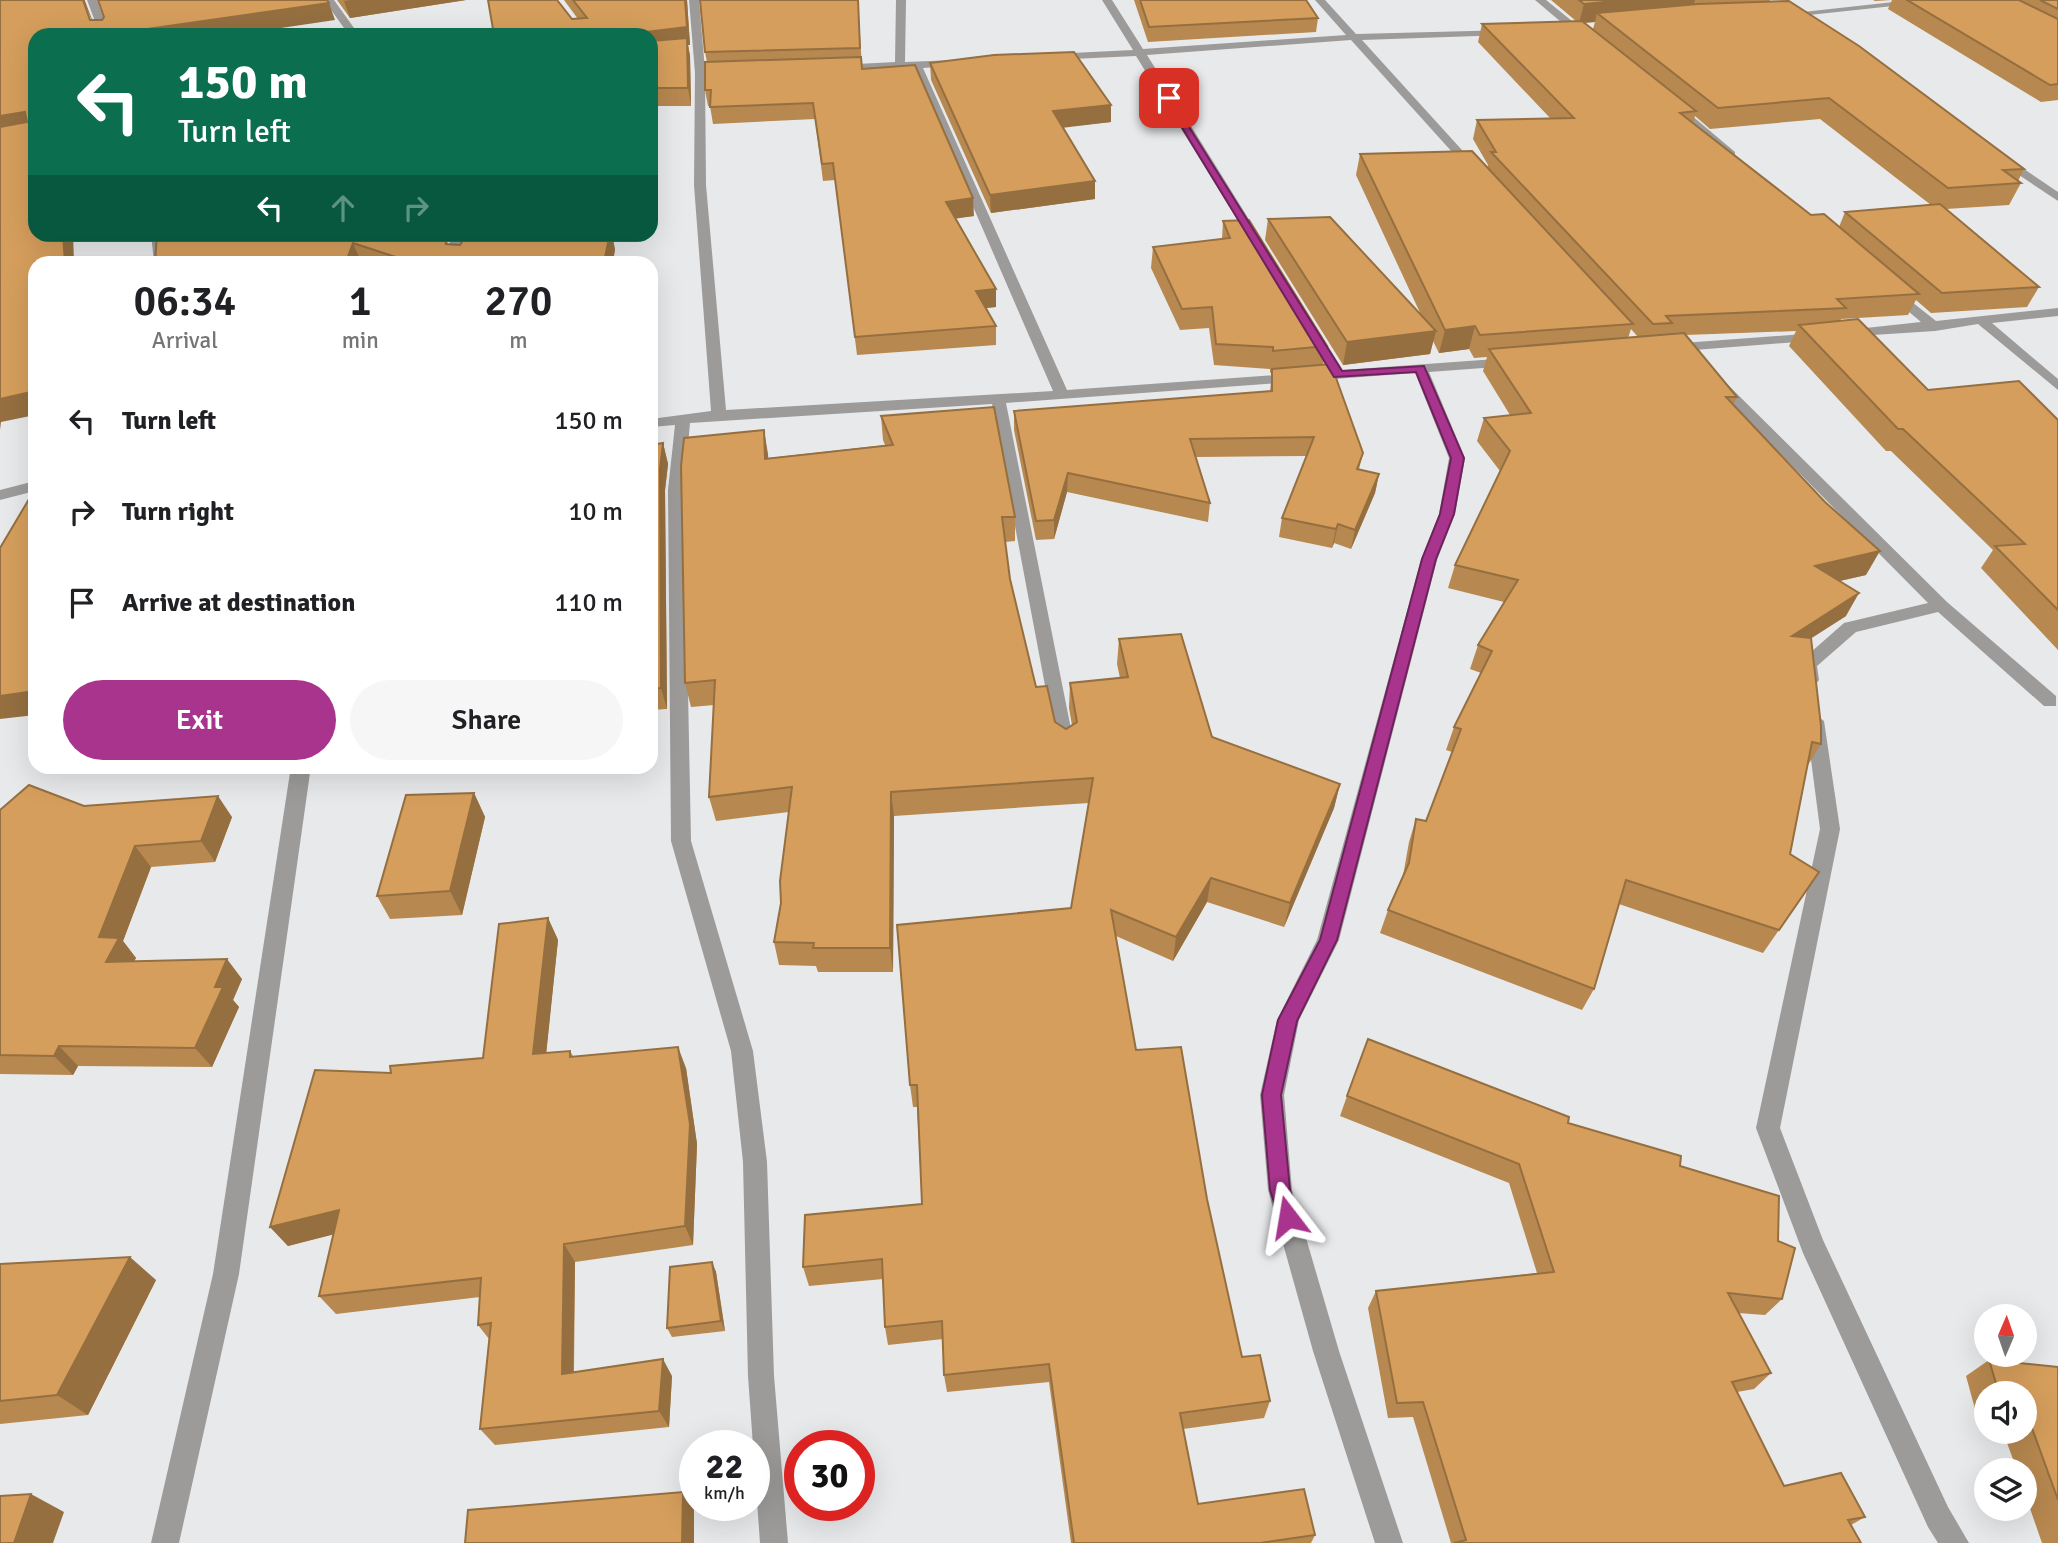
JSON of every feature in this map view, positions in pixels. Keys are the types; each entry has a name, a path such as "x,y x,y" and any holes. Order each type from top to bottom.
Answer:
{"street":[{"path":"92,0 102,28"},
{"path":"329,0 349,28"},
{"path":"694,0 692,50 700,73 700,185 719,415"},
{"path":"900,66 901,0"},
{"path":"1107,0 1268,259"},
{"path":"1320,0 1482,178"},
{"path":"1540,0 1594,44"},
{"path":"1773,12 1785,15 1944,0"},
{"path":"1785,15 1797,23"},
{"path":"1043,58 1235,48 1352,37 1523,31"},
{"path":"820,69 973,62"},
{"path":"918,65 1062,394"},
{"path":"700,73 740,72"},
{"path":"1665,99 1738,159"},
{"path":"1990,150 2058,197"},
{"path":"1884,282 1935,327"},
{"path":"1650,349 1935,327 2058,313"},
{"path":"1303,317 1338,374"},
{"path":"1983,321 2058,386"},
{"path":"1683,348 1941,606 2050,701"},
{"path":"658,422 719,415 998,399 1523,362"},
{"path":"1389,1543 1326,1351 1280,1190 1272,1095 1288,1020 1328,940 1429,559 1447,514 1457,458 1420,368"},
{"path":"998,399 1065,744"},
{"path":"683,418 676,490 681,841 742,1051 755,1162 761,1376 774,1543"},
{"path":"0,495 28,488"},
{"path":"1941,606 1850,627 1808,664 1830,829 1768,1128 1812,1244 1938,1517 1955,1543"},
{"path":"165,1543 226,1274 300,774"}],"building":[{"path":"0,0 83,0 90,20 102,20 104,17 98,0 327,0 329,3 154,28 28,28 28,242 64,242 65,256 28,256 28,393 0,399 0,127 27,122 25,112 0,116"},
{"path":"488,0 557,0 572,19 587,18 573,0 685,0 687,27 658,30 658,28 493,28"},
{"path":"700,0 858,0 860,48 705,52"},
{"path":"1140,0 1306,0 1318,18 1149,27"},
{"path":"1579,0 1625,0 1584,4"},
{"path":"1907,0 2019,0 2058,19 2058,84 2050,85"},
{"path":"2040,0 2058,0 2058,9"},
{"path":"1789,1 1859,46 2024,169 2003,170 2021,183 1948,188 1829,98 1718,108 1597,13 1698,4"},
{"path":"1582,21 1696,111 1680,113 1811,215 1824,214 1919,294 1837,299 1846,308 1666,316 1672,323 1653,324 1491,152 1496,152 1477,120 1574,118 1482,24"},
{"path":"687,38 688,88 658,88 658,40"},
{"path":"1074,52 1111,105 1053,111 1095,181 990,195 930,63 994,55"},
{"path":"861,57 862,69 915,65 973,198 946,202 996,289 976,291 996,326 855,337 833,163 822,164 813,103 710,107 711,90 705,90 705,62"},
{"path":"1472,151 1633,324 1480,335 1475,326 1445,330 1360,154"},
{"path":"1940,204 2039,287 1942,293 1845,212"},
{"path":"1330,217 1436,331 1347,342 1268,219"},
{"path":"1249,220 1327,346 1273,351 1273,347 1216,344 1212,307 1182,309 1153,247 1230,238 1223,221"},
{"path":"156,242 446,242 460,245 462,242 608,242 605,256 393,256 353,243 348,256 155,256"},
{"path":"1858,319 1928,390 2019,381 2058,420 2058,610 1995,546 2025,544 1903,429 1898,429 1799,325"},
{"path":"1684,333 1737,397 1726,397 1825,502 1880,551 1815,566 1859,593 1792,636 1811,638 1821,744 1812,742 1790,854 1819,872 1779,930 1626,880 1594,989 1388,910 1409,863 1416,819 1426,821 1461,729 1454,727 1492,651 1478,645 1518,580 1455,565 1510,451 1484,418 1531,413 1489,349"},
{"path":"1331,364 1363,453 1357,469 1379,474 1355,530 1338,524 1336,529 1282,518 1314,437 1190,439 1210,503 1068,473 1054,520 1036,521 1014,411 1272,391 1272,369"},
{"path":"994,407 1015,517 1002,517 1010,579 1036,687 1047,686 1055,722 1066,729 1077,722 1070,683 1128,677 1119,639 1181,634 1212,737 1340,784 1290,903 1211,878 1176,937 1111,910 1136,1050 1181,1047 1207,1199 1242,1357 1260,1355 1270,1401 1180,1413 1198,1504 1304,1489 1315,1535 1260,1543 1074,1543 1049,1364 944,1375 942,1321 885,1327 882,1259 803,1267 805,1215 922,1204 917,1085 910,1085 897,925 1071,908 1093,778 891,792 890,948 813,948 814,943 774,942 781,903 780,881 792,787 709,797 715,680 685,683 681,466 684,438 764,430 765,459 893,445 881,416"},
{"path":"663,443 660,469 661,688 658,688 658,444"},
{"path":"28,501 28,692 0,696 0,548"},
{"path":"29,785 84,806 218,796 201,841 135,846 99,937 119,938 106,962 227,959 215,987 223,987 195,1048 59,1046 54,1056 0,1055 0,810"},
{"path":"474,793 450,891 377,896 406,795"},
{"path":"548,918 533,1054 570,1051 570,1057 678,1047 690,1124 685,1226 564,1244 562,1374 663,1359 659,1411 480,1429 491,1323 478,1325 481,1278 319,1296 339,1210 270,1227 315,1070 391,1073 390,1066 483,1058 499,924"},
{"path":"1368,1039 1569,1117 1568,1123 1681,1156 1680,1166 1779,1196 1778,1241 1795,1248 1782,1299 1728,1293 1771,1373 1732,1382 1784,1486 1841,1473 1865,1517 1848,1520 1861,1543 1454,1543 1466,1540 1423,1402 1397,1403 1376,1291 1554,1272 1519,1164 1347,1096"},
{"path":"130,1257 57,1395 0,1401 0,1264"},
{"path":"712,1262 721,1321 667,1328 670,1267"},
{"path":"2037,1365 2058,1367 2058,1500 2037,1442 2037,1381 1995,1381 1991,1367 2037,1367"},
{"path":"679,1492 682,1543 465,1543 468,1510"},
{"path":"31,1494 14,1543 0,1543 0,1496"}],"route":[{"path":"1169,98 1338,374 1420,368 1457,458 1447,514 1429,559 1328,940 1288,1020 1272,1095 1280,1190 1288,1217"}]}
